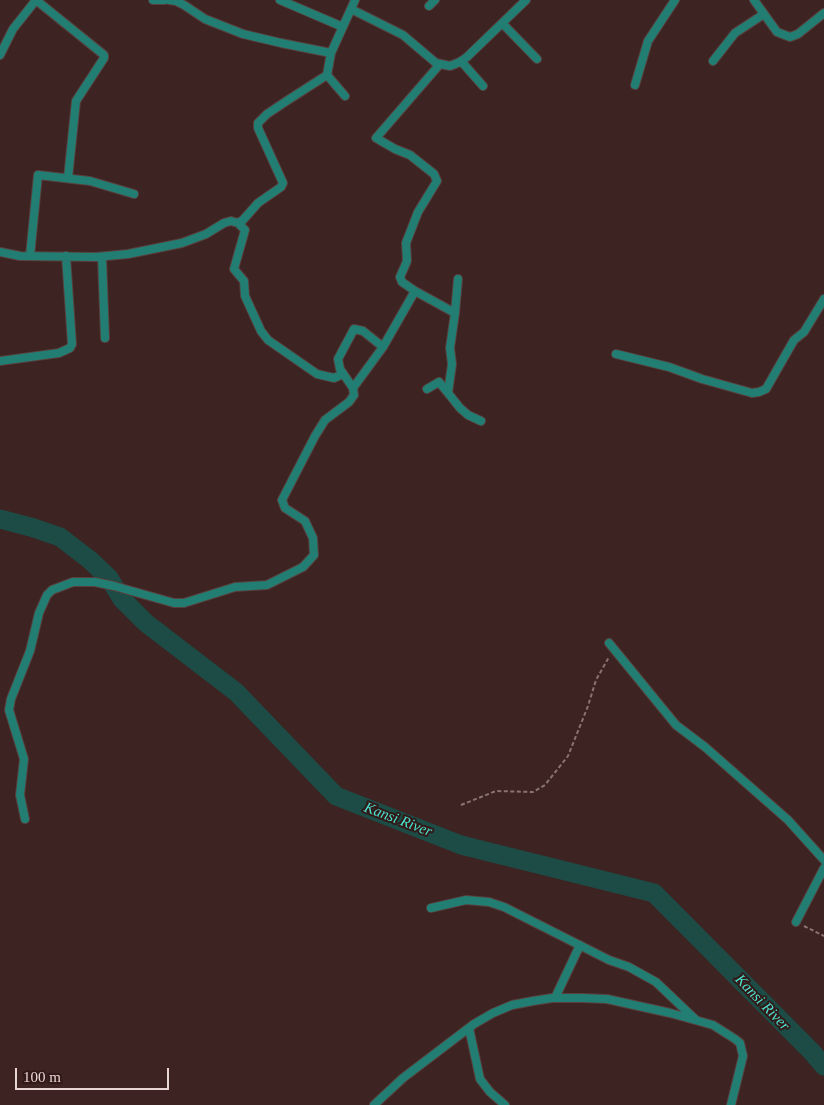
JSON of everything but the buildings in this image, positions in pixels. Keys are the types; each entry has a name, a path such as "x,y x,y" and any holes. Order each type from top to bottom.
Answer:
{"street":[{"path":"0,55 13,29 36,0 104,55 104,58 76,101 68,178"},
{"path":"153,0 176,1 205,19 243,34 331,53"},
{"path":"280,0 342,27"},
{"path":"238,223 258,204 281,187 283,183 258,128 258,123 267,114 327,75 331,53 355,0"},
{"path":"352,9 403,35 436,63 450,66 461,62 526,0"},
{"path":"635,85 648,42 675,0"},
{"path":"754,0 777,32 790,37 798,34 824,13"},
{"path":"713,61 735,33 764,14"},
{"path":"502,23 537,58"},
{"path":"461,62 483,86"},
{"path":"440,64 376,138 410,155 437,178 418,212 406,243 407,261 400,277 402,282 415,291 456,313"},
{"path":"327,75 345,96"},
{"path":"30,256 38,175 90,181 134,194"},
{"path":"0,252 30,256 102,257 134,253 182,243 206,234 224,223 238,223 246,230 234,269 244,281 245,296 261,331 268,340 317,374 334,378 343,374"},
{"path":"0,361 59,353 70,348 72,344 66,256"},
{"path":"102,257 105,338"},
{"path":"448,393 452,364 450,348 456,313 458,279"},
{"path":"352,388 383,347 415,291"},
{"path":"616,354 752,393 763,391 766,389 794,340 804,332 824,299"},
{"path":"25,819 20,795 24,759 9,710 11,699 30,651 42,605 47,595 52,590 73,582 95,582 174,603 184,603 235,587 267,585 303,567 314,555 313,538 305,521 285,508 282,500 315,436 327,418 352,399 354,391 343,374 338,362 338,356 354,329 363,331 383,347"},
{"path":"427,389 439,382 468,416 480,421"},
{"path":"611,646 676,725 705,747 788,820 824,860"},
{"path":"796,922 824,868"},
{"path":"430,908 466,900 489,902 504,907 609,960 629,967 656,982 698,1021"},
{"path":"555,998 580,945"},
{"path":"374,1104 402,1078 469,1028 493,1013 512,1005 555,998 607,999 642,1006 713,1025 740,1043 743,1056 731,1105"},
{"path":"469,1028 480,1079 490,1092 505,1105"}],"path":[{"path":"461,804 496,791 533,792 545,784 568,756 596,680 611,646"},
{"path":"796,922 824,936"}],"waterway":[{"name":"Kansi River","path":"0,519 60,537 90,560 109,578 122,599 146,623 236,692 336,796 461,845 654,893 824,1066"}]}
